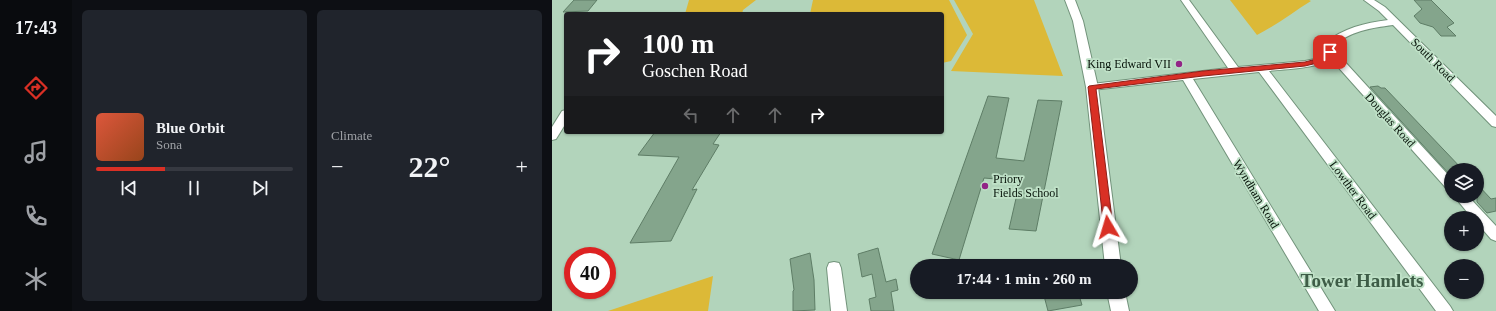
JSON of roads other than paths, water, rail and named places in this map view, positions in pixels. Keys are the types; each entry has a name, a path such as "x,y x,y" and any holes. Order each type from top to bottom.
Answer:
{"street":[{"path":"1070,0 1078,20 1092,87 1112,259"},
{"path":"1185,0 1235,71"},
{"name":"South Road","path":"1368,0 1382,9 1496,123"},
{"path":"1092,87 1305,64 1323,60 1330,52 1328,45 1345,32 1364,25 1395,22"},
{"name":"Douglas Road","path":"1330,52 1444,178"},
{"name":"Lowther Road","path":"1261,68 1445,311"},
{"name":"Wyndham Road","path":"1186,76 1327,311"},
{"path":"552,136 564,117"},
{"path":"1466,203 1496,235"},
{"path":"834,268 839,311"},
{"path":"1117,299 1120,311"}],"place":[{"name":"King Edward VII","path":"1179,64"},
{"name":"Priory Fields School","path":"985,186"}],"district":[{"name":"Tower Hamlets","path":"1362,280"}]}
